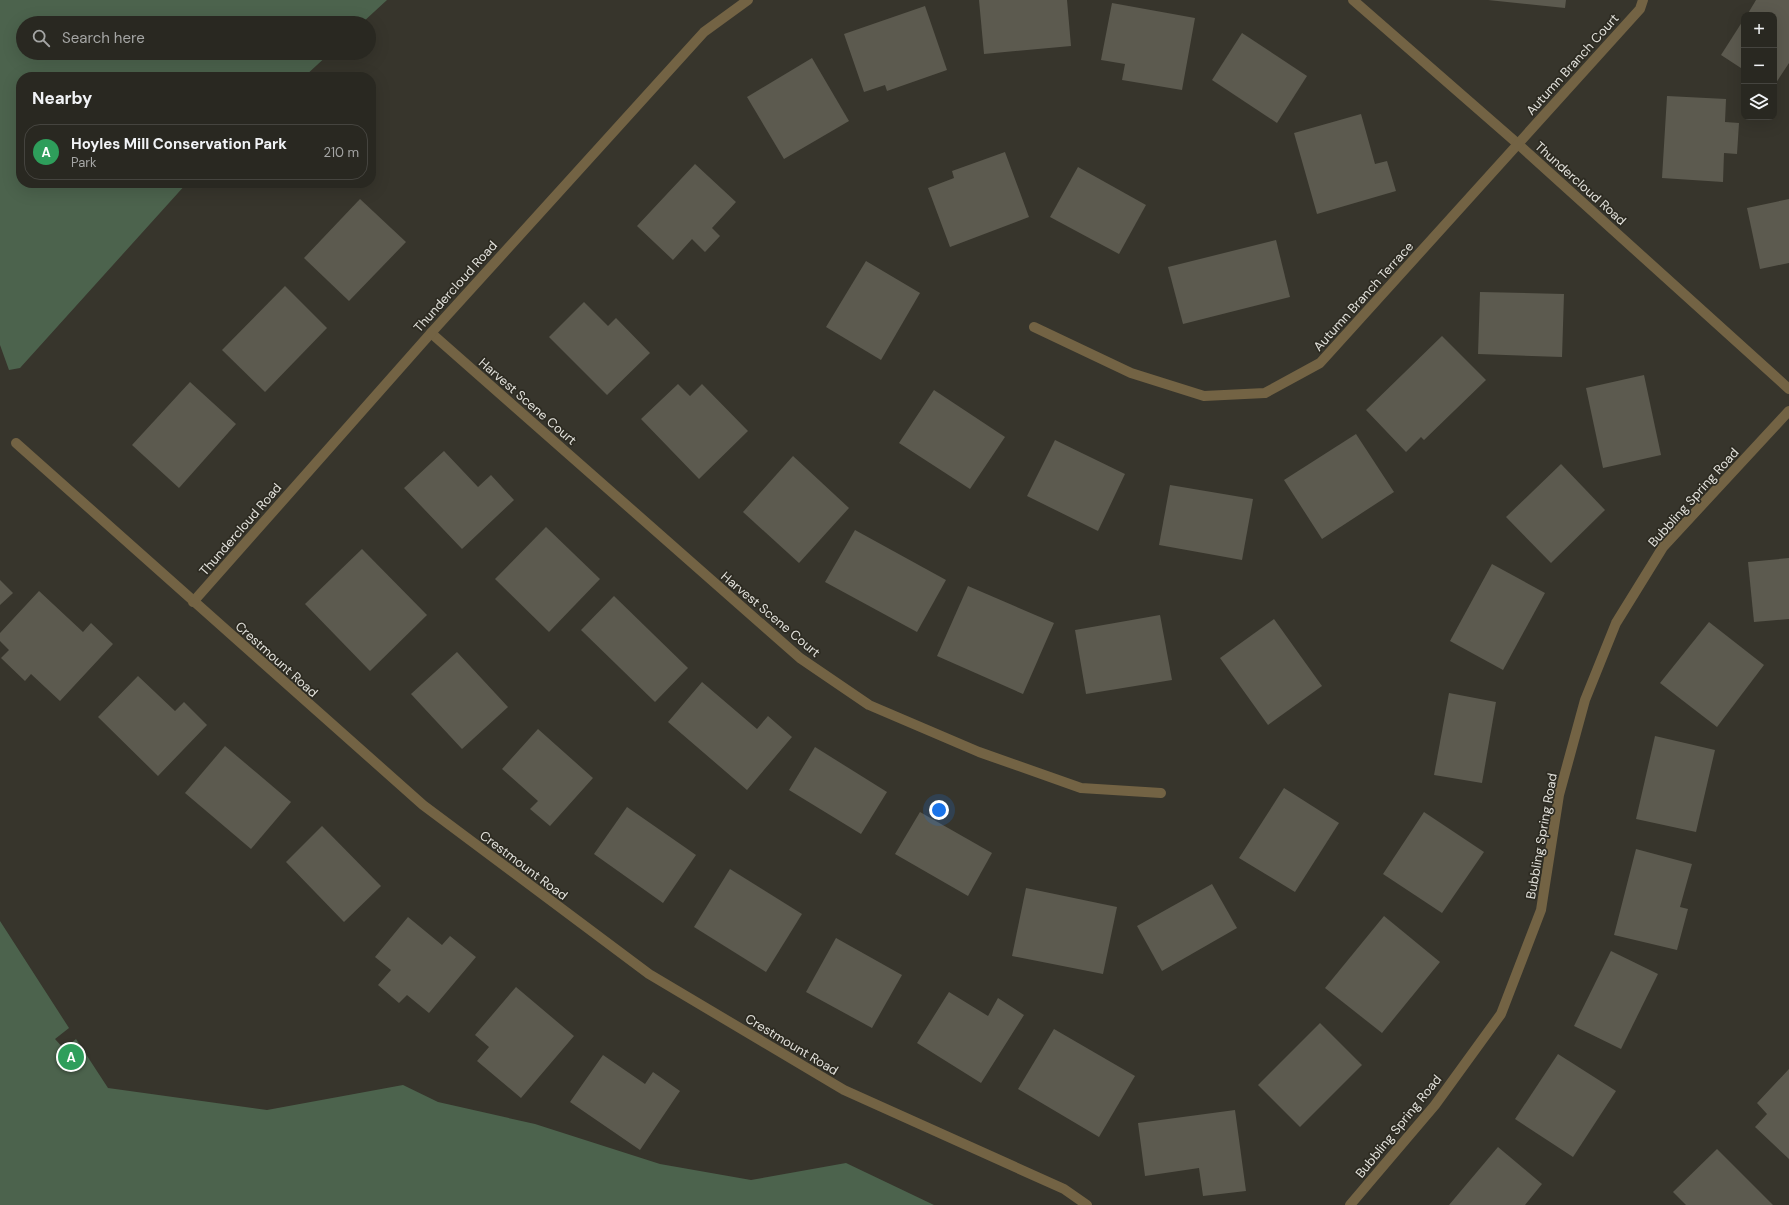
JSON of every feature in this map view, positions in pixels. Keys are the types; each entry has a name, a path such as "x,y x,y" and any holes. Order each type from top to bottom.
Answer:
{"street":[{"name":"Thundercloud Road","path":"193,602 431,333 704,32 748,0"},
{"name":"Thundercloud Road","path":"1353,0 1518,144 1789,389"},
{"name":"Autumn Branch Court","path":"1518,144 1640,10 1643,0"},
{"name":"Autumn Branch Terrace","path":"1034,327 1132,373 1204,396 1265,393 1320,363 1518,144"},
{"name":"Harvest Scene Court","path":"431,333 800,658 869,705 978,752 1081,788 1161,793"},
{"name":"Bubbling Spring Road","path":"1350,1205 1435,1105 1501,1014 1541,910 1559,795 1585,700 1616,623 1663,547 1789,411"},
{"name":"Crestmount Road","path":"16,443 423,805 649,974 844,1090 1064,1189 1087,1205"}],"green space":[{"path":"0,0 387,0 370,16 16,16 16,60 322,60 309,72 16,72 16,188 182,188 20,368 9,370 0,345"},
{"path":"0,921 69,1028 55,1039 64,1049 76,1039 108,1088 267,1110 403,1085 438,1102 535,1124 660,1164 751,1180 846,1163 934,1205 0,1205"}],"building":[{"path":"979,0 1067,0 1071,46 984,54"},
{"path":"1488,0 1566,0 1565,8"},
{"path":"1756,0 1789,0 1789,63 1777,81 1777,12 1749,12"},
{"path":"1112,3 1195,18 1182,90 1122,80 1125,64 1101,60"},
{"path":"925,6 947,70 887,91 885,85 864,92 844,34"},
{"path":"1741,24 1741,68 1721,55"},
{"path":"1242,33 1307,76 1277,123 1212,80"},
{"path":"812,58 849,121 784,159 747,97"},
{"path":"1667,96 1726,99 1725,122 1739,123 1737,154 1724,153 1723,182 1662,178"},
{"path":"1361,114 1375,164 1387,161 1396,191 1317,214 1294,133"},
{"path":"1005,152 1029,217 950,247 928,188 954,178 952,171"},
{"path":"695,164 736,202 712,228 720,236 705,252 692,239 673,260 637,226"},
{"path":"1078,167 1146,205 1119,254 1050,217"},
{"path":"360,199 406,242 349,301 304,258"},
{"path":"1789,199 1789,263 1760,269 1747,208"},
{"path":"1276,240 1290,297 1183,324 1168,267"},
{"path":"866,261 920,293 881,360 826,327"},
{"path":"285,286 327,328 265,392 222,350"},
{"path":"1480,292 1564,294 1562,357 1478,354"},
{"path":"584,302 608,326 616,318 650,353 607,395 549,337"},
{"path":"1442,336 1486,380 1424,440 1421,437 1406,452 1366,410"},
{"path":"1644,375 1661,455 1603,468 1586,388"},
{"path":"190,382 236,424 179,488 132,445"},
{"path":"678,384 690,396 702,384 748,431 699,479 641,419"},
{"path":"934,390 1005,437 970,489 899,443"},
{"path":"1356,434 1394,492 1322,539 1284,480"},
{"path":"1055,440 1125,474 1098,531 1027,496"},
{"path":"444,451 478,487 491,475 514,500 462,549 404,488"},
{"path":"793,456 849,508 799,563 743,512"},
{"path":"1561,464 1605,510 1551,563 1506,517"},
{"path":"1170,485 1253,499 1242,560 1159,545"},
{"path":"546,527 600,579 549,632 495,579"},
{"path":"855,530 946,580 917,632 825,582"},
{"path":"362,549 427,615 370,671 305,604"},
{"path":"1789,558 1789,619 1754,622 1748,562"},
{"path":"1492,564 1545,593 1503,670 1450,641"},
{"path":"0,580 13,593 0,605"},
{"path":"968,586 1054,623 1023,694 937,656"},
{"path":"39,591 83,632 91,623 113,644 60,701 31,674 25,681 1,658 9,650 0,641 0,633"},
{"path":"614,596 688,668 655,702 581,630"},
{"path":"1160,615 1172,680 1086,694 1075,630"},
{"path":"1274,619 1322,686 1268,725 1220,658"},
{"path":"1709,622 1764,665 1717,727 1660,683"},
{"path":"457,652 508,707 462,749 411,694"},
{"path":"138,676 175,711 184,702 207,725 158,776 98,717"},
{"path":"702,682 757,729 768,716 792,737 747,790 668,722"},
{"path":"1449,693 1496,702 1482,783 1434,775"},
{"path":"538,729 593,778 550,826 530,809 538,801 502,769"},
{"path":"1655,736 1715,750 1696,832 1636,819"},
{"path":"225,746 291,802 251,849 185,793"},
{"path":"815,747 887,792 861,834 789,790"},
{"path":"1284,788 1339,823 1295,892 1239,858"},
{"path":"627,807 696,855 663,903 594,854"},
{"path":"920,812 992,853 968,896 895,854"},
{"path":"1424,812 1484,852 1442,913 1383,874"},
{"path":"322,826 381,886 344,922 286,862"},
{"path":"1636,849 1692,864 1680,907 1688,909 1677,950 1614,935"},
{"path":"730,869 802,914 766,972 694,927"},
{"path":"1212,884 1237,928 1162,971 1137,926"},
{"path":"1026,888 1117,907 1103,974 1012,956"},
{"path":"1384,916 1440,962 1382,1033 1325,988"},
{"path":"408,917 442,945 450,936 476,957 429,1013 407,995 399,1003 378,985 391,970 375,957"},
{"path":"836,938 902,975 872,1028 806,992"},
{"path":"1611,951 1658,974 1621,1049 1574,1026"},
{"path":"516,987 574,1036 521,1098 477,1061 489,1047 475,1035"},
{"path":"949,992 988,1016 998,998 1024,1015 981,1083 917,1043"},
{"path":"1320,1023 1362,1065 1300,1127 1258,1085"},
{"path":"1054,1029 1135,1076 1099,1137 1018,1089"},
{"path":"1558,1054 1616,1091 1573,1157 1515,1119"},
{"path":"603,1055 645,1084 653,1072 680,1091 640,1150 570,1102"},
{"path":"1789,1069 1789,1159 1755,1127 1767,1114 1757,1103"},
{"path":"1235,1110 1246,1191 1203,1196 1199,1168 1145,1176 1138,1123"},
{"path":"1498,1147 1542,1184 1525,1205 1449,1205"},
{"path":"1717,1149 1773,1205 1686,1205 1673,1192"}],"place":[{"name":"Hoyles Mill Conservation Park","path":"71,1057"}]}
